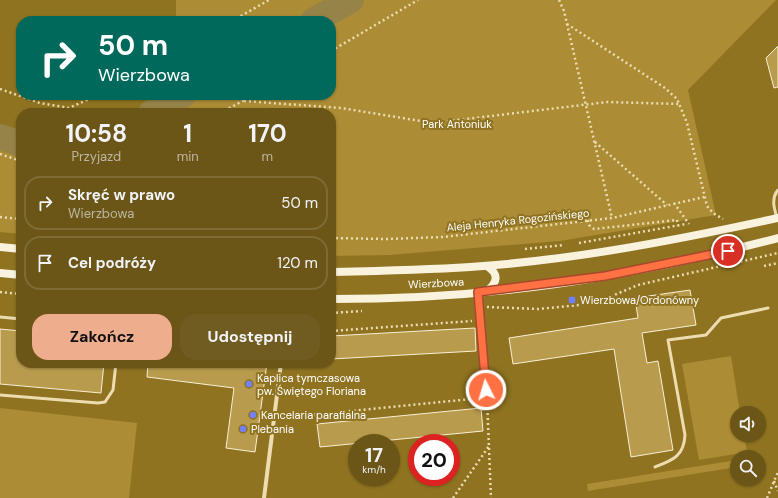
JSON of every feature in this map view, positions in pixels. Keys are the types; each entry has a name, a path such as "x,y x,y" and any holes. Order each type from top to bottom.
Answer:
{"main road":[{"name":"Wierzbowa","path":"336,272 400,271 487,266 537,261 666,241 778,218"},
{"name":"Wierzbowa","path":"336,299 478,292 605,276 668,264 778,238"},
{"path":"0,247 16,249"},
{"path":"487,266 494,271 496,282 487,291"},
{"path":"0,272 16,274"}],"street":[{"path":"264,498 280,368"}],"lane":[{"path":"778,190 774,196 773,202 778,218"},
{"path":"478,292 486,390"},
{"path":"655,467 671,460 679,454 684,445 685,435 668,340 706,336 721,318 768,308"},
{"path":"0,317 16,319"},
{"path":"0,395 105,402 113,390 115,368"}],"path":[{"path":"241,16 269,0"},
{"path":"336,48 418,0"},
{"path":"559,0 567,24 612,218"},
{"path":"567,24 665,88 677,99 687,123 707,206 713,213 723,219"},
{"path":"0,89 16,95"},
{"path":"31,100 69,108 87,100"},
{"path":"230,108 244,101 341,108 433,123 586,106 607,102 680,104"},
{"path":"594,141 667,205"},
{"path":"0,154 16,159"},
{"name":"Aleja Henryka Rogozińskiego","path":"336,238 386,239 443,237 612,218 704,196"},
{"path":"674,203 689,224"},
{"path":"0,217 16,219"},
{"path":"716,220 730,217"},
{"path":"588,220 589,225 594,229 677,220 678,226"},
{"path":"575,243 696,222"},
{"path":"521,250 567,244"},
{"path":"764,266 778,263"},
{"path":"0,292 16,294"},
{"path":"336,331 480,320"},
{"path":"289,417 487,397 491,498"},
{"path":"453,498 489,446"},
{"path":"767,498 778,472"},
{"path":"774,481 778,491"}],"green space":[{"path":"176,0 345,0 310,16 176,16"},
{"name":"Park Antoniuk","path":"360,0 776,0 688,90 716,215 560,241 390,255 336,256 336,108 168,108 182,100 336,100 336,16 328,16"},
{"path":"0,136 16,143 16,234 0,232"},
{"path":"731,356 739,406 730,406 730,442 745,442 747,450 730,450 730,455 699,460 682,364"},
{"path":"0,408 137,423 129,498 0,498"},
{"path":"730,461 730,468 588,491 587,484"}],"building":[{"path":"778,46 778,87 774,88 766,58"},
{"path":"690,290 696,325 642,333 647,363 658,361 673,450 631,457 614,349 513,364 509,338 638,318 635,298"},
{"path":"475,328 476,351 336,359 336,336"},
{"path":"0,329 16,331 16,368 104,368 101,393 0,384"},
{"path":"148,368 266,368 255,452 226,448 234,388 147,377"},
{"path":"481,408 483,431 452,434 408,434 408,438 400,439 400,434 348,434 348,444 320,447 317,424"}],"waterway":[{"path":"322,16 351,0"},
{"path":"160,108 174,100"},
{"path":"0,137 16,142"}],"place":[{"name":"Wierzbowa/Ordonówny","path":"572,300"},
{"name":"Kaplica tymczasowa pw. Świętego Floriana","path":"249,384"},
{"name":"Kancelaria parafialna","path":"253,415"},
{"name":"Plebania","path":"243,429"}],"route":[{"path":"486,390 478,307 478,292 605,276 728,251"}]}
